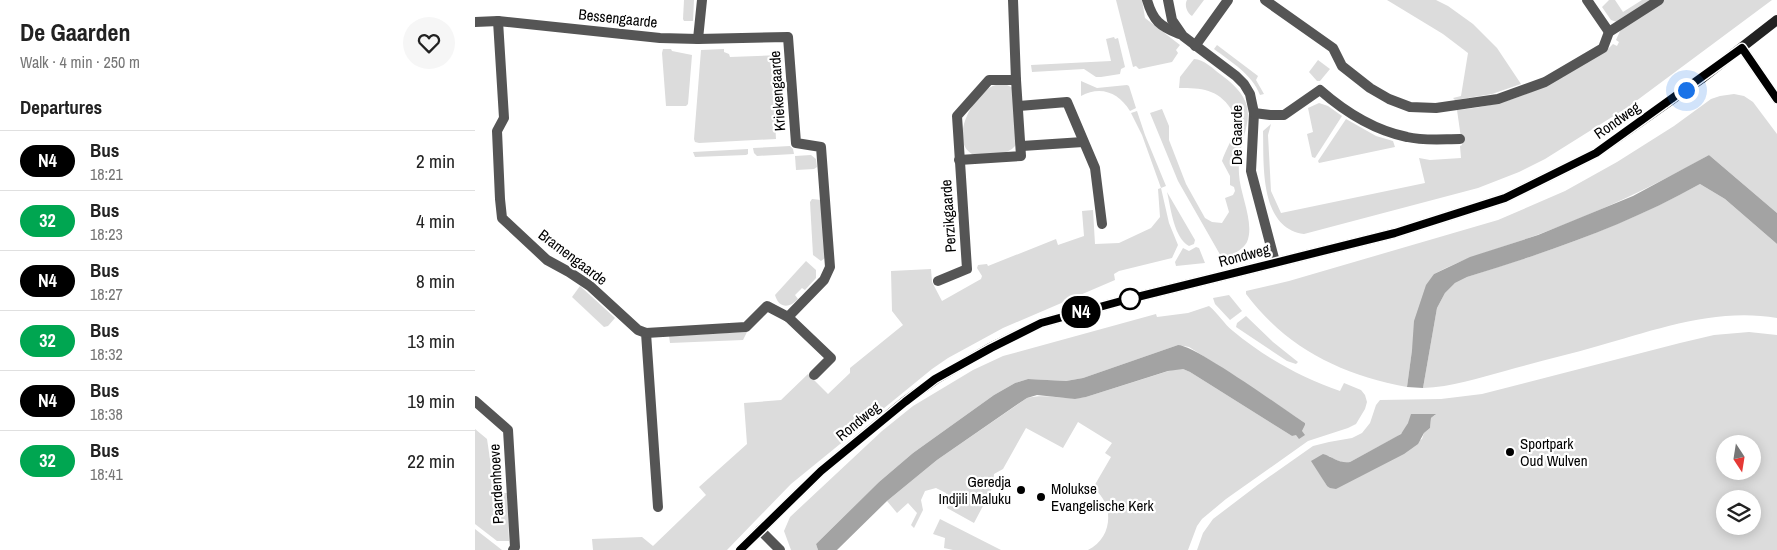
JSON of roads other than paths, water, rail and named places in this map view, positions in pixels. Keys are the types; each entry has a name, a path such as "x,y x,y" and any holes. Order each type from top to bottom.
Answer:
{"main road":[{"name":"Rondweg","path":"740,550 821,471 905,402 935,379 991,348 1041,323 1125,300 1395,233 1505,198 1596,153 1742,48 1777,20"},
{"path":"1742,48 1777,99"}],"street":[{"path":"698,39 702,0"},
{"path":"1013,0 1021,146 1083,142"},
{"name":"De Gaarde","path":"1147,0 1151,13 1158,23 1183,36 1244,84 1250,94 1254,113 1251,171 1275,262"},
{"name":"De Gaarde","path":"1168,0 1171,20 1183,36"},
{"path":"1195,46 1228,0"},
{"path":"1265,0 1333,48 1342,66 1370,88 1389,100 1410,107 1436,108 1498,99 1545,82 1603,48 1609,32 1659,0"},
{"path":"1587,0 1609,32"},
{"name":"Bessengaarde","path":"475,22 498,21 660,38 698,39"},
{"name":"Bramengaarde","path":"498,21 504,118 497,131 502,218 547,260 590,286 638,330 646,333"},
{"name":"Kriekengaarde","path":"698,39 789,37 796,143 821,147 829,267 824,280 788,317"},
{"name":"Perzikgaarde","path":"938,281 967,269 957,116 989,80 1016,80"},
{"path":"1254,113 1270,116 1284,115 1320,90 1334,102 1369,125 1407,137 1433,139 1460,138"},
{"path":"1019,106 1067,102 1095,168 1102,224"},
{"name":"Perzikgaarde","path":"959,160 1021,156 1021,146"},
{"path":"658,507 646,333 746,327 767,306 788,317 831,358 814,375"},
{"name":"Paardenhoeve","path":"475,402 508,430 515,547 513,550"},
{"path":"760,530 780,550"}],"place":[{"name":"Sportpark Oud Wulven","path":"1510,452"},
{"name":"Geredja Indjili Maluku","path":"1021,490"},
{"name":"Molukse Evangelische Kerk","path":"1041,497"}]}
